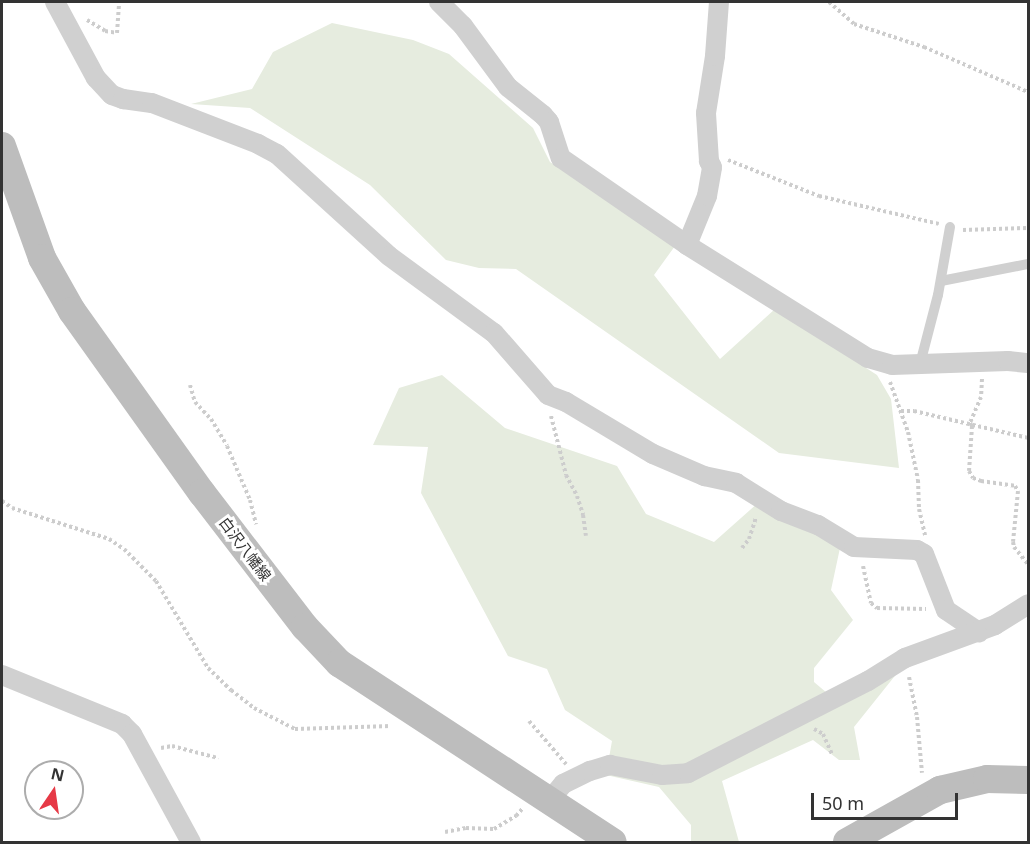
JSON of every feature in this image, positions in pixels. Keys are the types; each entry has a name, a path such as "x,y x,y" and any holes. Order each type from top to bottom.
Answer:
{"main road":[{"name":"白沢八幡線","path":"2,146 42,258 72,310 202,493 305,627 339,663 612,843"},
{"path":"847,843 926,798 962,783 987,779 1029,780"}],"street":[{"path":"439,2 463,26 508,87 549,122 561,158 687,244 868,358 887,364 1029,363"},
{"path":"687,244 707,196 712,167 709,161 706,113 715,56 719,2"},
{"path":"56,3 96,78 112,95 152,103 258,144 276,154 388,256 494,333 548,395 566,402 653,453 704,476 736,483 781,511 818,525 854,547 916,550 924,554 946,610 979,632"},
{"path":"543,797 590,771 610,765 662,775 688,773 868,681 901,661 979,632 1029,604"},
{"path":"2,675 122,724 132,734 191,843"}],"lane":[{"path":"920,364 940,281 950,226"},
{"path":"940,281 1029,264"}],"path":[{"path":"56,3 68,6 96,26 117,33 119,2"},
{"path":"829,2 854,24 924,47 1029,92"},
{"path":"709,161 732,160 819,196 962,230 1029,228"},
{"path":"981,362 981,397 971,424 969,471 973,478 981,481 1015,486 1018,491 1014,547 1029,564"},
{"path":"887,364 887,373 901,411 918,480 919,509 926,541 924,554"},
{"path":"190,386 195,402 212,419 227,446 250,500 257,526"},
{"path":"548,395 566,475 577,495 586,536"},
{"path":"901,411 914,411 1029,438"},
{"path":"742,548 749,539 761,498"},
{"path":"2,501 12,508 109,539 124,549 156,581 208,668 231,690 279,722 295,729 386,727 408,726 419,717"},
{"path":"860,548 871,603 877,608 946,610"},
{"path":"901,661 909,677 917,717 919,753 926,798"},
{"path":"529,721 564,760 574,779"},
{"path":"143,756 172,746 218,759"},
{"path":"445,832 466,828 482,831 503,826 543,797"}],"shaded area":[{"path":"332,23 413,40 449,54 533,128 550,162 675,246 654,275 720,359 775,309 877,375 891,399 899,468 779,453 516,269 479,268 446,260 370,185 250,108 191,104 252,89 273,52"},
{"path":"442,375 505,428 617,466 646,514 714,542 759,502 840,548 831,590 853,620 814,668 814,682 840,704 898,672 854,727 860,760 839,760 813,740 722,781 739,842 691,842 691,825 659,787 606,775 612,741 565,710 547,669 508,656 421,493 428,447 373,445 399,388"}]}
